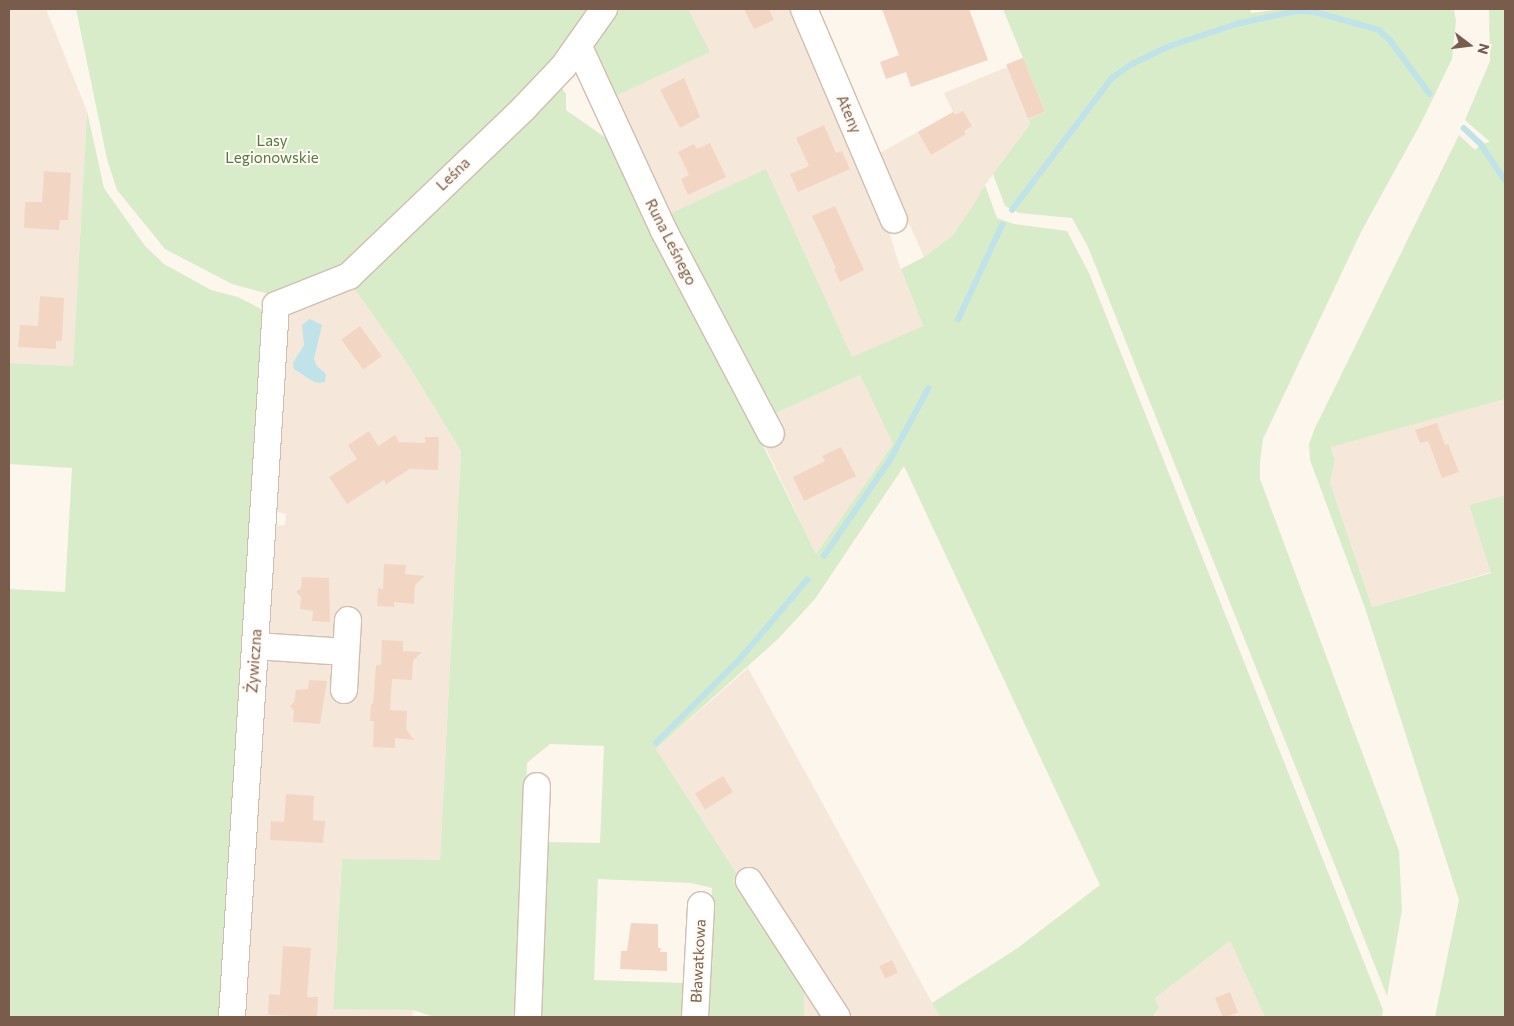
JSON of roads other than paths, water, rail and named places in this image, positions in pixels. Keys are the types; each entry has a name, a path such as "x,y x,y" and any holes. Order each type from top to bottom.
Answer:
{"street":[{"name":"Leśna","path":"276,305 349,276 524,108 563,67 579,47 604,9"},
{"name":"Ateny","path":"804,9 894,220"},
{"name":"Runa Leśnego","path":"579,47 664,231 771,434"},
{"name":"Żywiczna","path":"232,1017 276,305"},
{"path":"344,690 348,620"},
{"path":"255,646 346,652"},
{"path":"528,1017 537,786"},
{"path":"748,881 837,1017"},
{"name":"Bławatkowa","path":"695,1017 701,905"}],"water":[{"path":"310,319 322,325 314,359 317,366 326,374 325,382 320,383 314,382 294,369 293,363 304,345 302,325"}],"waterway":[{"path":"1012,210 1112,78 1132,64 1170,46 1240,23 1298,11 1315,12 1379,30 1390,40 1430,94"},
{"path":"1464,128 1481,144 1505,180"},
{"path":"958,320 1002,225"},
{"path":"824,556 890,460 928,389"},
{"path":"656,743 740,659 807,580"}],"park label":[{"name":"Lasy Legionowskie","path":"272,148"}]}
